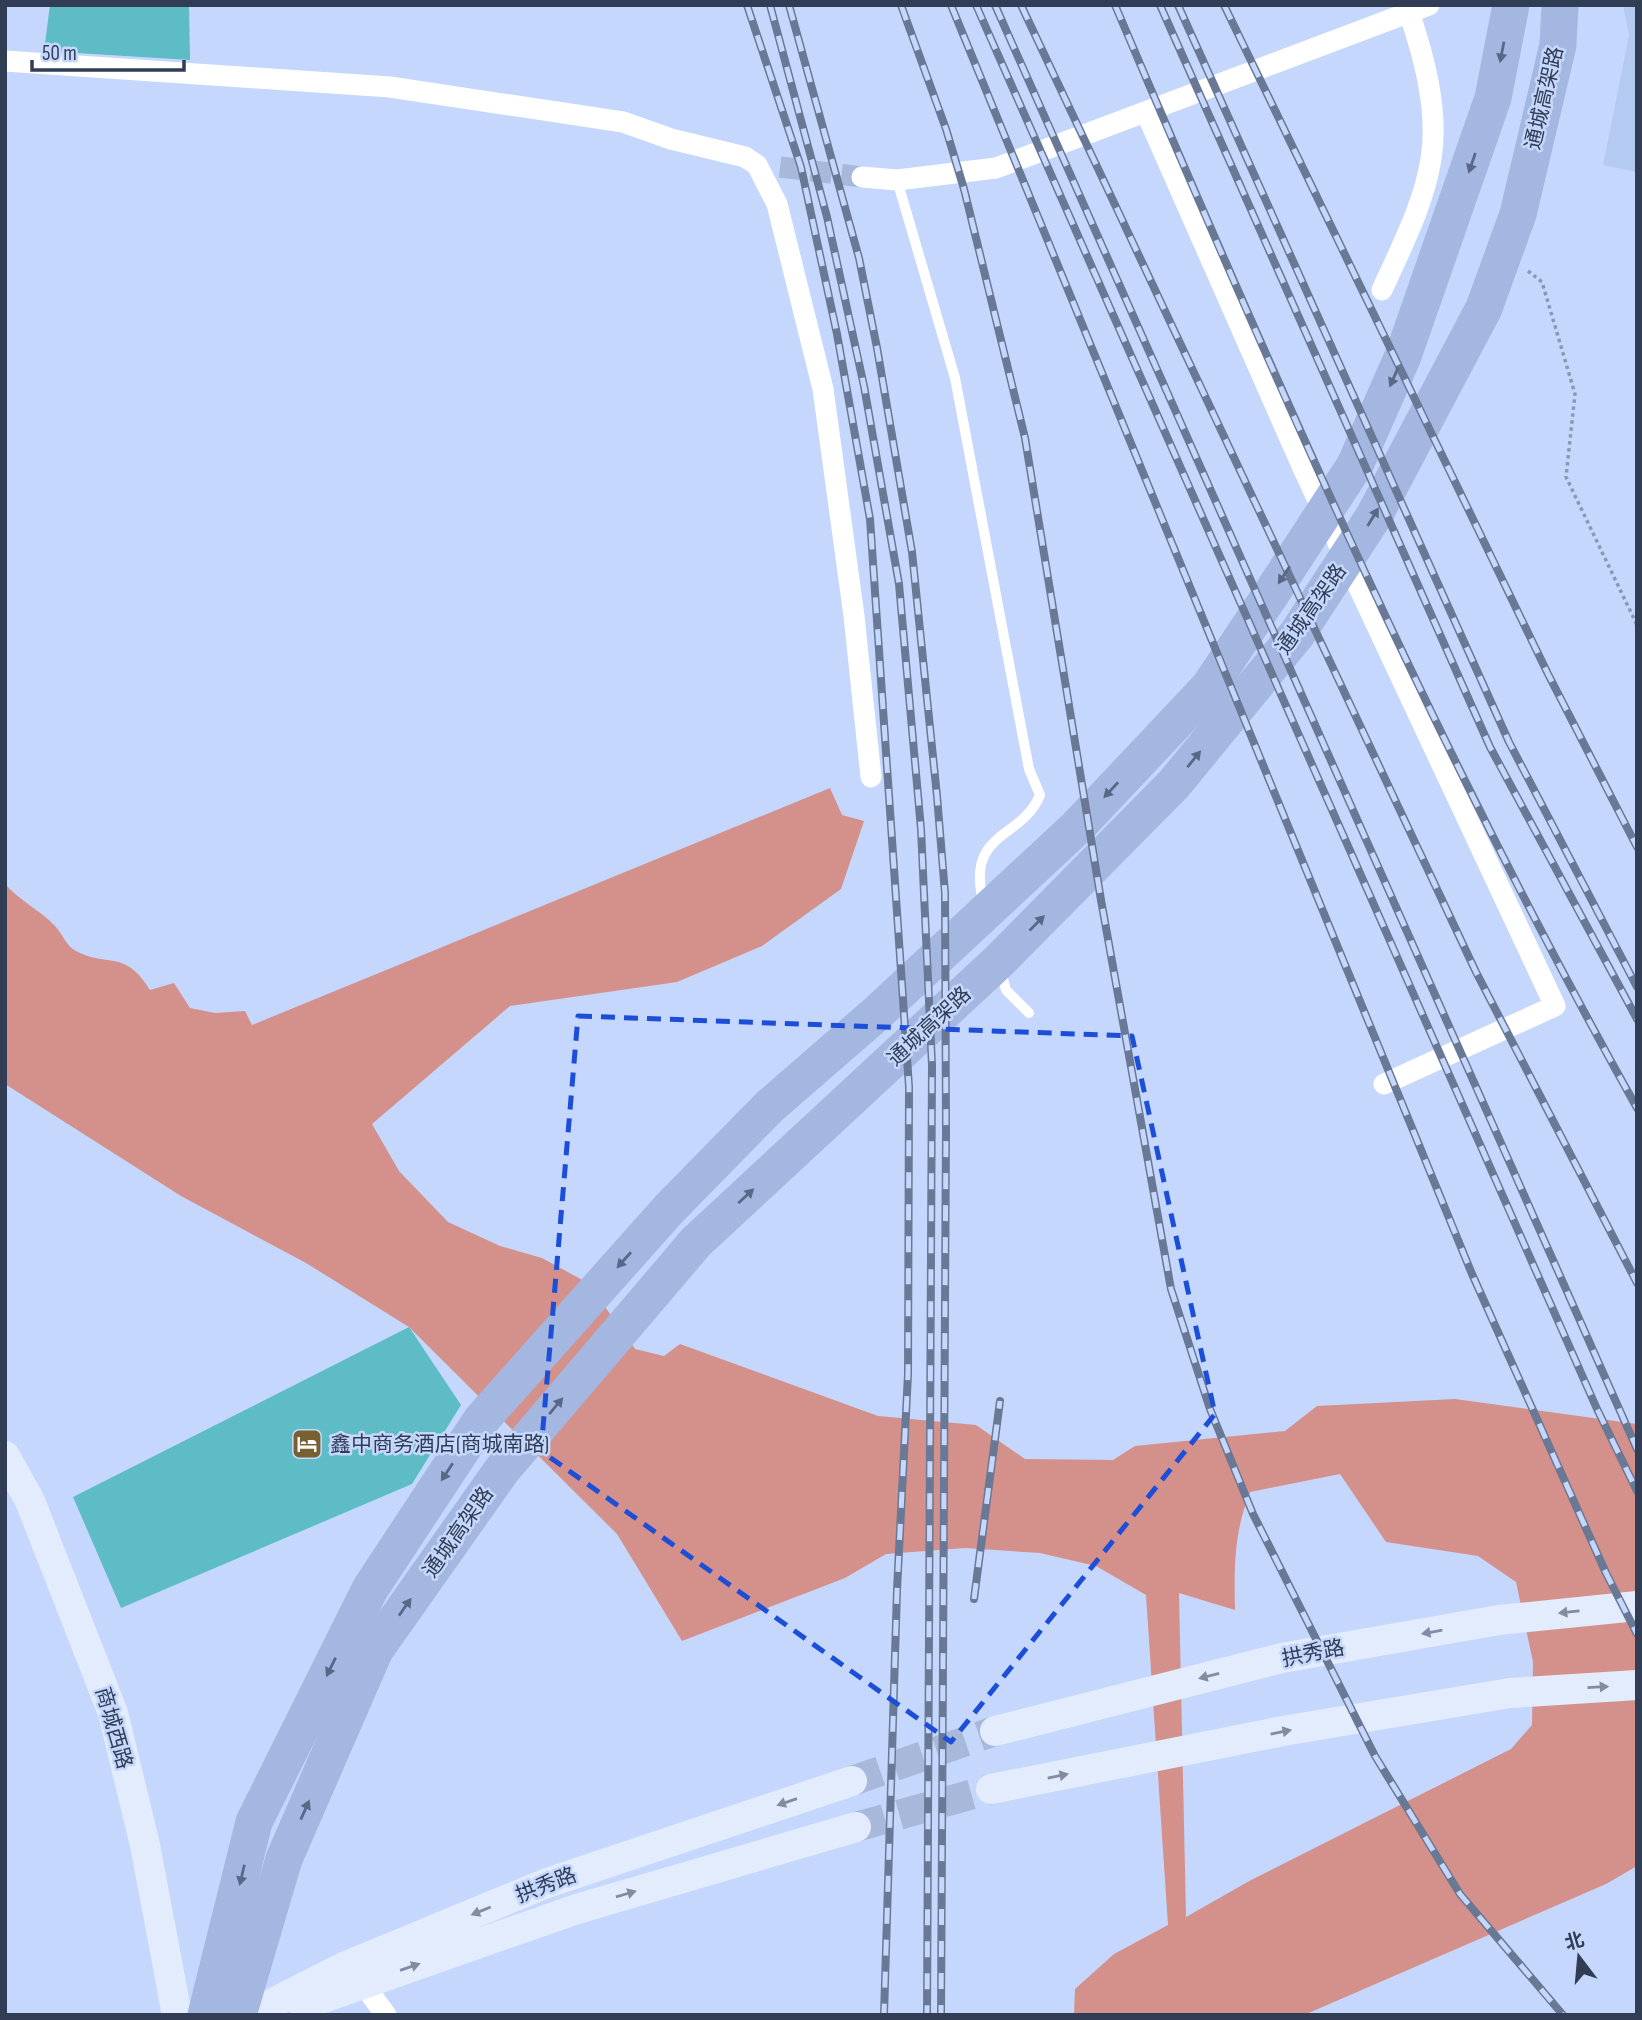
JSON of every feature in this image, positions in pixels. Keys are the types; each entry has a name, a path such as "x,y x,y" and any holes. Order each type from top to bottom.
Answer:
{"highway":[{"name":"通城高架路","path":"206,2015 254,1822 370,1589 482,1419 669,1209 770,1105 876,1014 1077,827 1209,687 1277,586 1354,466 1403,356 1493,99 1511,5"},
{"name":"通城高架路","path":"238,2015 284,1859 375,1650 502,1470 696,1242 999,961 1058,902 1174,784 1297,634 1374,516 1484,308 1518,214 1558,45 1560,5"}],"main road":[{"name":"商城西路","path":"5,1456 30,1502 113,1713 145,1845 177,2015"},
{"name":"拱秀路","path":"995,1731 1282,1658 1499,1620 1637,1606"},
{"path":"991,1789 1283,1731 1510,1693 1637,1685"},
{"name":"拱秀路","path":"249,2015 346,1966 547,1883 852,1781"},
{"name":"拱秀路","path":"277,2015 577,1909 856,1827"}],"street":[{"path":"863,177 897,180 996,168 1419,9 1433,130 1431,160 1411,225 1382,290"},
{"path":"5,61 390,87 623,122 671,139 745,157 757,165 780,167"},
{"path":"1146,111 1303,468 1555,1006 1384,1084"},
{"path":"757,165 777,204 823,389 854,616 870,776"},
{"path":"363,1984 386,2015"}],"lane":[{"path":"897,180 955,378 1030,769 1040,795 1034,810 996,837 979,869 979,888 989,926"},
{"path":"996,952 1006,990 1029,1013"}],"path":[{"path":"1521,265 1542,282 1574,394 1566,477 1637,625"}],"highlighted area":[{"path":"578,1016 1132,1036 1215,1414 951,1742 541,1451"}],"shaded area":[{"path":"1623,5 1637,5 1637,172 1603,165 1629,35"},
{"path":"830,788 842,815 864,821 841,889 762,946 677,982 510,1006 372,1124 399,1171 448,1222 500,1246 542,1258 588,1283 635,1349 664,1356 680,1344 878,1416 976,1425 1025,1459 1113,1460 1135,1446 1285,1431 1317,1406 1455,1399 1637,1424 1637,1866 1606,1884 1304,2015 1074,2015 1075,1989 1114,1954 1168,1925 1146,1595 1096,1566 1040,1553 965,1548 886,1554 845,1578 682,1641 617,1534 409,1327 306,1263 181,1196 5,1084 5,884 49,920 76,951 124,964 141,977 150,990 174,983 190,1008 215,1013 245,1011 252,1025","holes":["1340,1474 1386,1542 1478,1556 1516,1582 1533,1662 1532,1725 1511,1749 1251,1880 1186,1917 1179,1593 1235,1610 1236,1550 1250,1492"]}],"building":[{"path":"50,5 189,5 190,60 44,51"},
{"name":"鑫中商务酒店(商城南路)","path":"409,1327 461,1405 412,1484 121,1608 73,1497"}],"tunnel":[{"path":"780,167 862,177"},
{"path":"852,1781 995,1731"},
{"path":"856,1827 991,1789"}],"railway":[{"path":"747,5 801,167 837,334 870,519 909,1087 908,1374 897,1590 884,2015"},
{"path":"770,5 827,217 864,386 899,584 921,829 932,1065 927,2015"},
{"path":"789,5 859,258 877,348 912,552 945,893 941,2015"},
{"path":"901,5 946,129 964,189 1025,438 1101,900 1171,1289 1210,1409 1253,1514 1375,1756 1460,1894 1563,2015"},
{"path":"951,5 1472,1274 1606,1573 1637,1634"},
{"path":"976,5 1597,1409 1637,1491"},
{"path":"995,5 1637,1449"},
{"path":"1021,5 1476,972 1637,1283"},
{"path":"1115,5 1298,425 1426,702 1564,974 1637,1108"},
{"path":"1160,5 1490,747 1637,1019"},
{"path":"1178,5 1509,742 1637,987"},
{"path":"1224,5 1548,674 1637,847"},
{"path":"974,1599 1000,1401"}],"place":[{"name":"鑫中商务酒店(商城南路)","path":"307,1444"}]}
